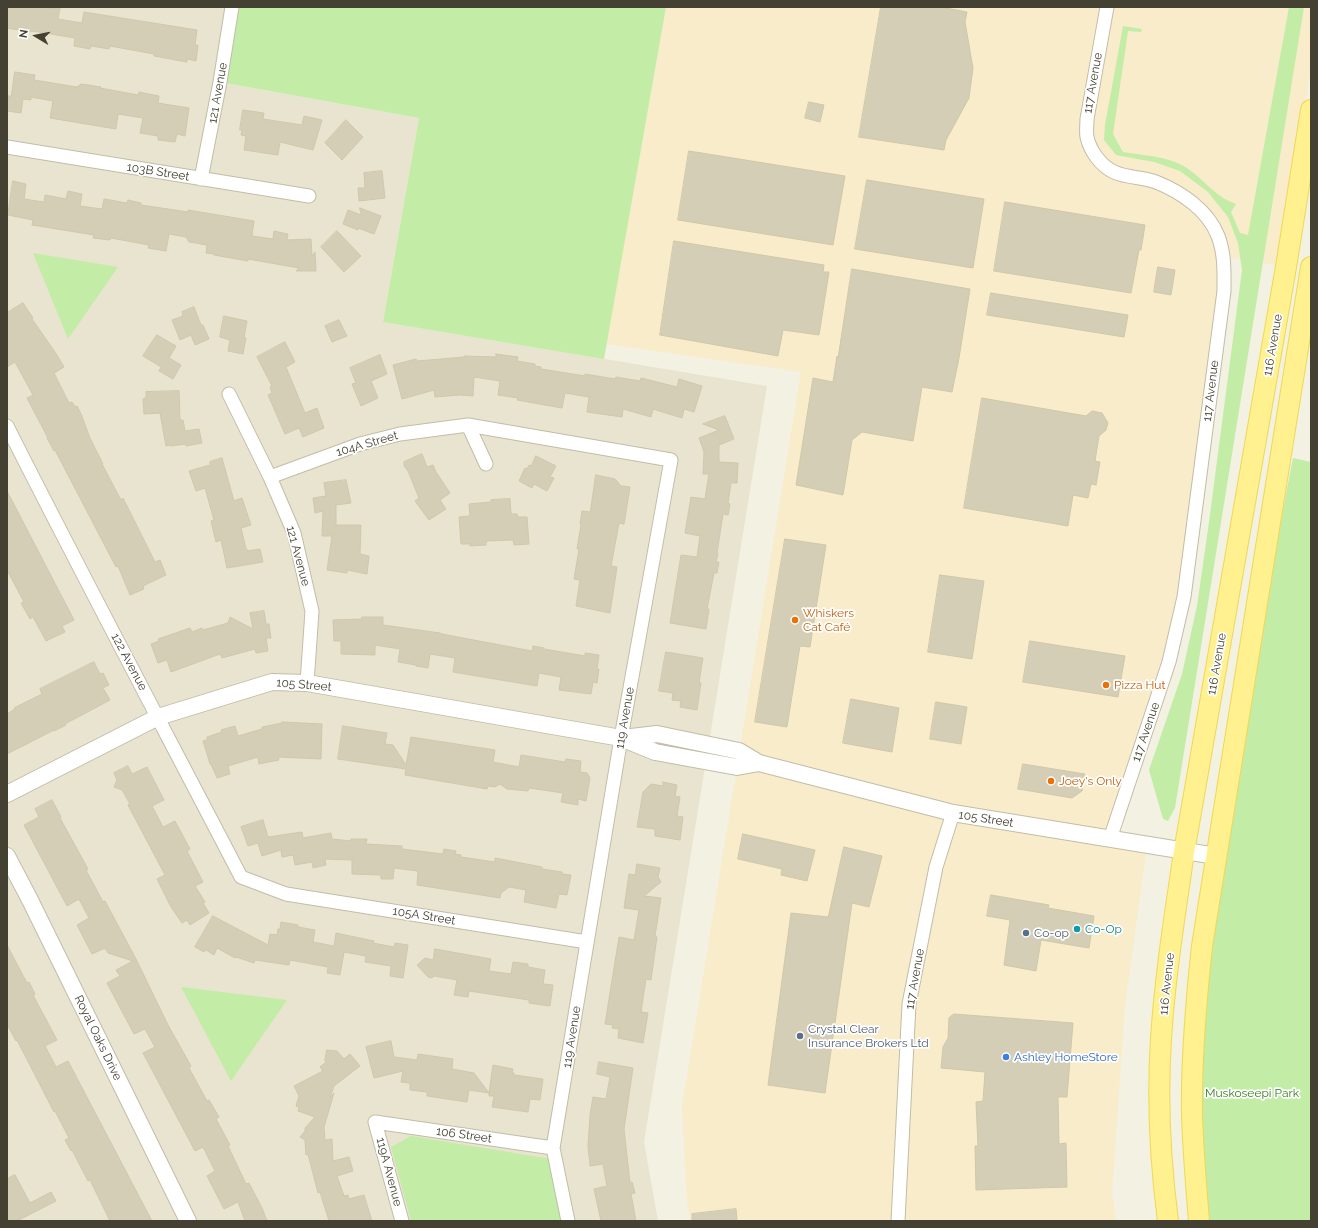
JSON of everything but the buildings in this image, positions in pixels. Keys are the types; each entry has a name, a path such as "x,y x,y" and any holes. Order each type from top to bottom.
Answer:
{"main road":[{"name":"116 Avenue","path":"1168,1221 1163,1185 1160,1135 1160,1083 1161,1038 1170,948 1184,852 1286,267 1311,110"},
{"name":"116 Avenue","path":"1199,1221 1194,1169 1192,1120 1196,1002 1202,946 1311,267"}],"street":[{"name":"121 Avenue","path":"201,179 220,82 232,7"},
{"name":"117 Avenue","path":"1107,7 1087,119 1087,137 1093,153 1103,164 1114,172 1154,181 1176,191 1190,200 1210,222 1218,236 1223,256 1224,271 1224,291 1184,597 1169,662 1110,839"},
{"name":"103B Street","path":"7,147 309,196"},
{"name":"121 Avenue","path":"230,394 270,477 294,533 312,611 307,683"},
{"name":"104A Street","path":"270,477 360,444 400,434 468,424"},
{"path":"468,424 486,464"},
{"name":"119 Avenue","path":"468,424 671,460 621,738 553,1148 568,1221"},
{"name":"122 Avenue","path":"7,426 60,532 241,877 262,885"},
{"name":"105 Street","path":"7,794 158,717 272,682 307,683 621,738 657,734 739,751 759,763 953,814 1216,856"},
{"name":"117 Avenue","path":"898,1221 909,1004 936,867 953,814"},
{"name":"Royal Oaks Drive","path":"7,856 188,1221"},
{"name":"105A Street","path":"262,885 286,894 587,942"},
{"name":"106 Street","path":"375,1122 553,1148"},
{"name":"119A Avenue","path":"375,1122 402,1221"}],"shaded area":[{"path":"7,7 232,7 220,82 419,118 383,322 767,386 644,1142 658,1221 7,1221"},
{"path":"666,7 1311,7 1311,63 1286,267 1223,256 1184,597 1110,839 1147,846 1125,1004 1112,1193 1116,1221 690,1221 687,1199 682,1107 801,372 606,344"}],"green space":[{"path":"232,7 666,7 604,359 383,322 419,118 220,82"},
{"path":"1289,7 1304,7 1175,808 1168,821 1163,819 1149,770 1182,674 1197,606 1242,270 1238,243 1228,217 1208,192 1180,171 1154,162 1116,155 1104,140 1105,125 1123,26 1142,29 1141,32 1128,31 1113,134 1123,152 1158,157 1176,162 1191,171 1223,198 1236,204 1231,212 1240,233 1248,235"},
{"path":"33,253 118,267 68,339"},
{"name":"Muskoseepi Park","path":"1293,458 1311,462 1311,1221 1199,1221 1194,1169 1216,856"},
{"path":"181,987 287,1000 231,1081"},
{"path":"411,1136 551,1159 563,1221 411,1221 391,1147"}],"place":[{"name":"Whiskers Cat Café","path":"795,620"},
{"name":"Pizza Hut","path":"1106,685"},
{"name":"Joey's Only","path":"1051,781"},
{"name":"Co-Op","path":"1077,929"},
{"name":"Co-op","path":"1026,933"},
{"name":"Crystal Clear Insurance Brokers Ltd","path":"800,1036"},
{"name":"Ashley HomeStore","path":"1006,1057"}]}
